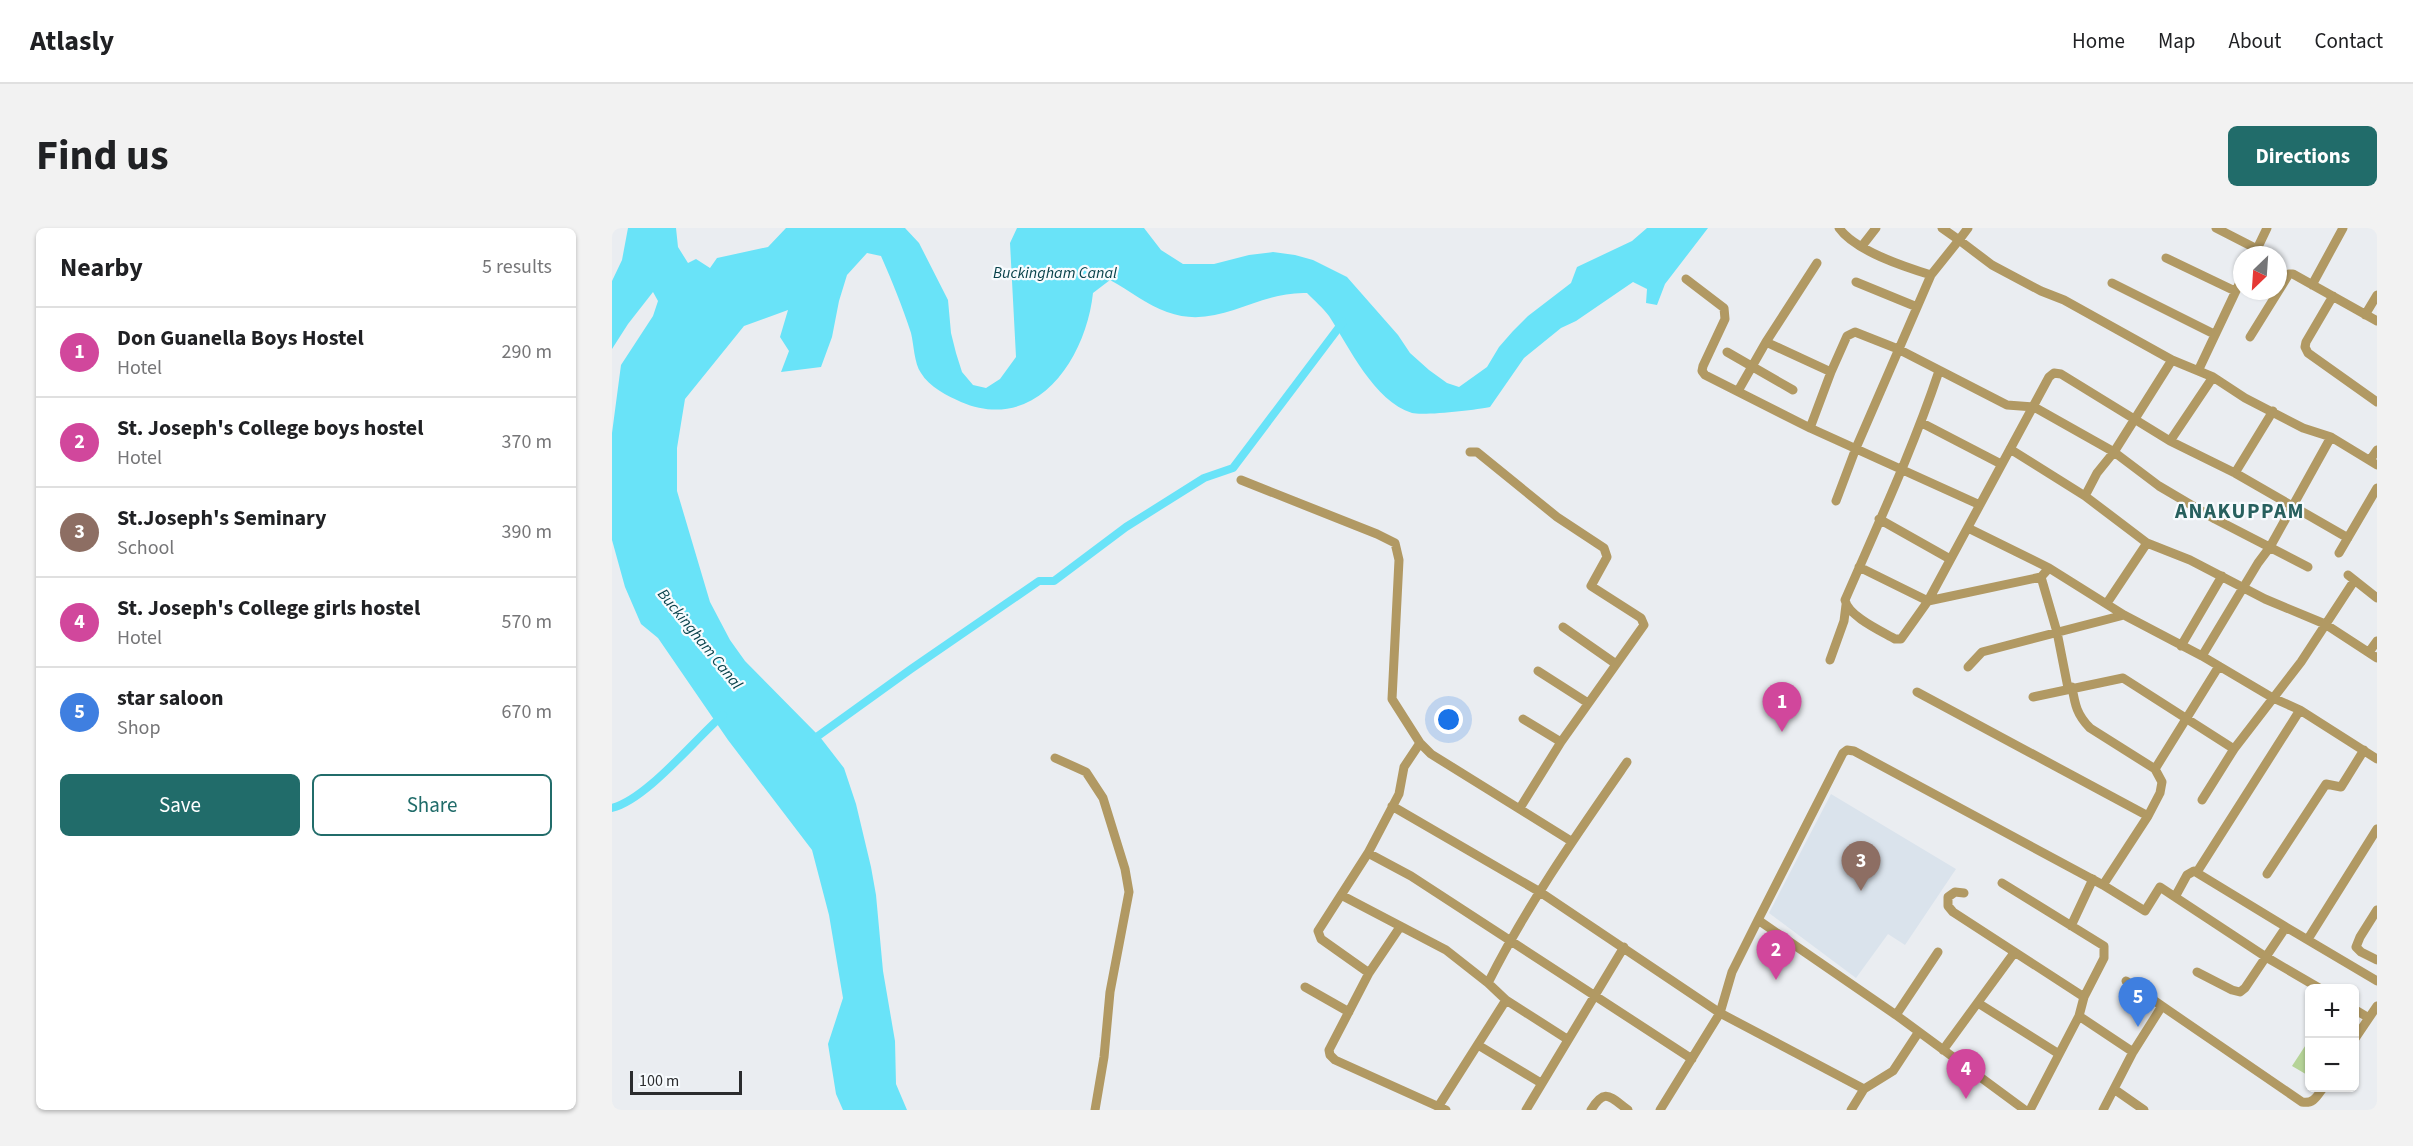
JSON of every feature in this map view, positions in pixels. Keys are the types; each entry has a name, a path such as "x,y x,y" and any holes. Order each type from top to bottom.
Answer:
{"street":[{"path":"1839,228 1862,246 1899,265 1931,275"},
{"path":"1862,246 1875,228"},
{"path":"1942,228 1992,265 2121,331 2172,360 2212,377 2245,398 2303,428 2331,437 2374,463 2377,450"},
{"path":"1836,501 1856,448 1931,275 1968,228"},
{"path":"2216,228 2245,246"},
{"path":"2258,246 2267,228"},
{"path":"2312,285 2343,228"},
{"path":"2166,258 2233,290"},
{"path":"1738,392 1816,262"},
{"path":"2250,337 2289,274 2293,274 2377,321"},
{"path":"1686,279 1724,308 1725,319 1702,371 1706,375 1809,428 1980,505"},
{"path":"1856,282 1917,307"},
{"path":"2112,283 2214,334"},
{"path":"2198,371 2233,295"},
{"path":"2333,296 2305,347 2308,353 2377,402"},
{"path":"2365,315 2377,296"},
{"path":"1809,428 1847,336 1855,332 1898,349 2007,405 2034,407 2114,452 2159,486 2215,519 2308,567"},
{"path":"1766,342 1831,372"},
{"path":"1728,352 1793,390"},
{"path":"2085,496 2097,473 2114,452 2172,360"},
{"path":"1830,660 1844,621 1845,600 1922,423 1939,371"},
{"path":"1846,605 1871,626 1895,639 1901,639 1928,601 2049,376 2054,373 2061,374 2170,441 2235,473 2348,538"},
{"path":"2170,441 2212,377"},
{"path":"2235,473 2273,411"},
{"path":"1922,423 2001,464"},
{"path":"2202,656 2243,586 2270,547 2331,437"},
{"path":"2010,449 2085,496 2148,543 2243,586 2265,599 2325,624 2373,655 2377,641"},
{"path":"1470,452 1478,452 1557,517 1606,550 1607,557 1591,586 1641,618 1644,625 1587,703 1520,808"},
{"path":"1241,480 1395,543 1398,570 1392,699 1420,743 1431,754 1571,841"},
{"path":"2339,553 2377,488"},
{"path":"1879,519 1950,559"},
{"path":"1968,528 2049,568 2124,615 2202,656 2273,698 2300,710 2377,759"},
{"path":"2107,603 2148,543"},
{"path":"1859,567 1928,601 2041,577 2049,568"},
{"path":"2181,646 2222,576"},
{"path":"2041,577 2076,712 2090,728 2155,769 2162,782 2160,793 2148,816 2103,885"},
{"path":"2202,800 2234,749 2301,662 2351,578 2377,598"},
{"path":"1968,667 1982,652 2124,615"},
{"path":"1563,627 1616,664"},
{"path":"2155,769 2219,666"},
{"path":"1538,671 1587,703"},
{"path":"2033,697 2123,678 2234,749"},
{"path":"1917,692 2148,816"},
{"path":"2197,872 2300,710"},
{"path":"1523,719 1561,742"},
{"path":"1369,973 1318,935 1318,931 1368,853 1399,794 1403,770 1420,743"},
{"path":"1660,1110 1720,1013 1732,972 1843,753 1847,750 1854,751 2093,879 2145,911 2160,887 2266,957 2312,984"},
{"path":"2267,874 2326,784 2342,787 2364,750"},
{"path":"1054,758 1086,772 1102,798 1130,892 1110,992 1104,1057 1095,1110"},
{"path":"1488,983 1510,940 1571,841 1627,762"},
{"path":"1392,806 1540,892 1720,1013 1864,1089"},
{"path":"2308,939 2377,829"},
{"path":"1368,853 1411,876 1595,998 1692,1059"},
{"path":"2175,897 2187,875 2194,871 2197,872 2377,981"},
{"path":"2071,926 2093,879"},
{"path":"2002,883 2101,943 2106,952 2084,997 2079,1016 2030,1110"},
{"path":"1964,893 1955,892 1948,897 1948,906 1953,912 2084,997"},
{"path":"1341,895 1446,950 1506,999 1567,1039"},
{"path":"2377,910 2356,947 2377,960"},
{"path":"1758,920 1896,1015 2025,1110"},
{"path":"1400,927 1369,973 1329,1050 1331,1058 1442,1108 1506,999"},
{"path":"2198,972 2240,992 2286,927"},
{"path":"1526,1110 1624,947"},
{"path":"1896,1015 1938,952"},
{"path":"1943,1050 2014,953"},
{"path":"2126,981 2302,1102 2315,1100 2320,1092"},
{"path":"1305,987 1349,1012"},
{"path":"1978,1003 2059,1054"},
{"path":"2103,1110 2133,1052 2162,1006"},
{"path":"2356,1038 2377,1006"},
{"path":"2359,1012 2369,1018"},
{"path":"2079,1016 2133,1052"},
{"path":"1851,1110 1864,1089 1893,1071 1918,1033"},
{"path":"1478,1045 1541,1083"},
{"path":"2114,1089 2144,1110"},
{"path":"1592,1110 1599,1097 1603,1095 1609,1096 1628,1110"}],"shaded area":[{"path":"1831,794 1956,869 1905,945 1888,934 1856,978 1769,913"}],"green space":[{"path":"2305,1046 2305,1074 2292,1066"}],"water":[{"name":"Buckingham Canal","path":"628,228 676,228 678,247 688,263 696,259 710,268 717,258 768,247 786,228 905,228 919,243 948,300 951,333 962,372 973,385 986,388 1000,379 1016,357 1010,243 1017,228 1144,228 1161,250 1183,264 1214,264 1249,255 1273,252 1313,260 1347,277 1398,335 1410,353 1447,383 1459,387 1487,367 1499,347 1528,316 1571,283 1577,267 1632,241 1647,228 1708,228 1665,284 1657,305 1646,303 1647,289 1633,282 1576,321 1561,328 1524,358 1490,407 1473,410 1427,414 1412,413 1398,407 1374,385 1329,316 1307,293 1271,298 1220,314 1186,317 1160,309 1110,280 1093,293 1080,342 1068,365 1052,384 1034,399 1012,408 988,409 961,402 939,390 924,378 917,364 911,333 881,256 867,253 847,275 832,337 821,367 781,372 789,351 780,337 788,310 744,326 685,399 677,448 677,491 710,602 730,640 745,661 820,737 844,768 856,804 876,895 883,971 895,1041 896,1084 907,1110 843,1110 836,1094 828,1044 843,998 829,915 812,850 728,740 658,638 641,624 625,587 612,540 612,433 621,365 653,316 658,301 653,292 612,349 612,281 622,260"}],"waterway":[{"path":"811,741 1039,581 1054,581 1126,527 1204,478 1233,468 1343,322"},
{"path":"612,808 626,802 655,781 723,715"}],"place":[{"name":"Don Guanella Boys Hostel","path":"1782,732"},
{"name":"St.Joseph's Seminary","path":"1861,891"},
{"name":"St. Joseph's College boys hostel","path":"1776,980"},
{"name":"star saloon","path":"2138,1027"},
{"name":"St. Joseph's College girls hostel","path":"1966,1099"}],"district":[{"name":"ANAKUPPAM","path":"2240,511"}]}
